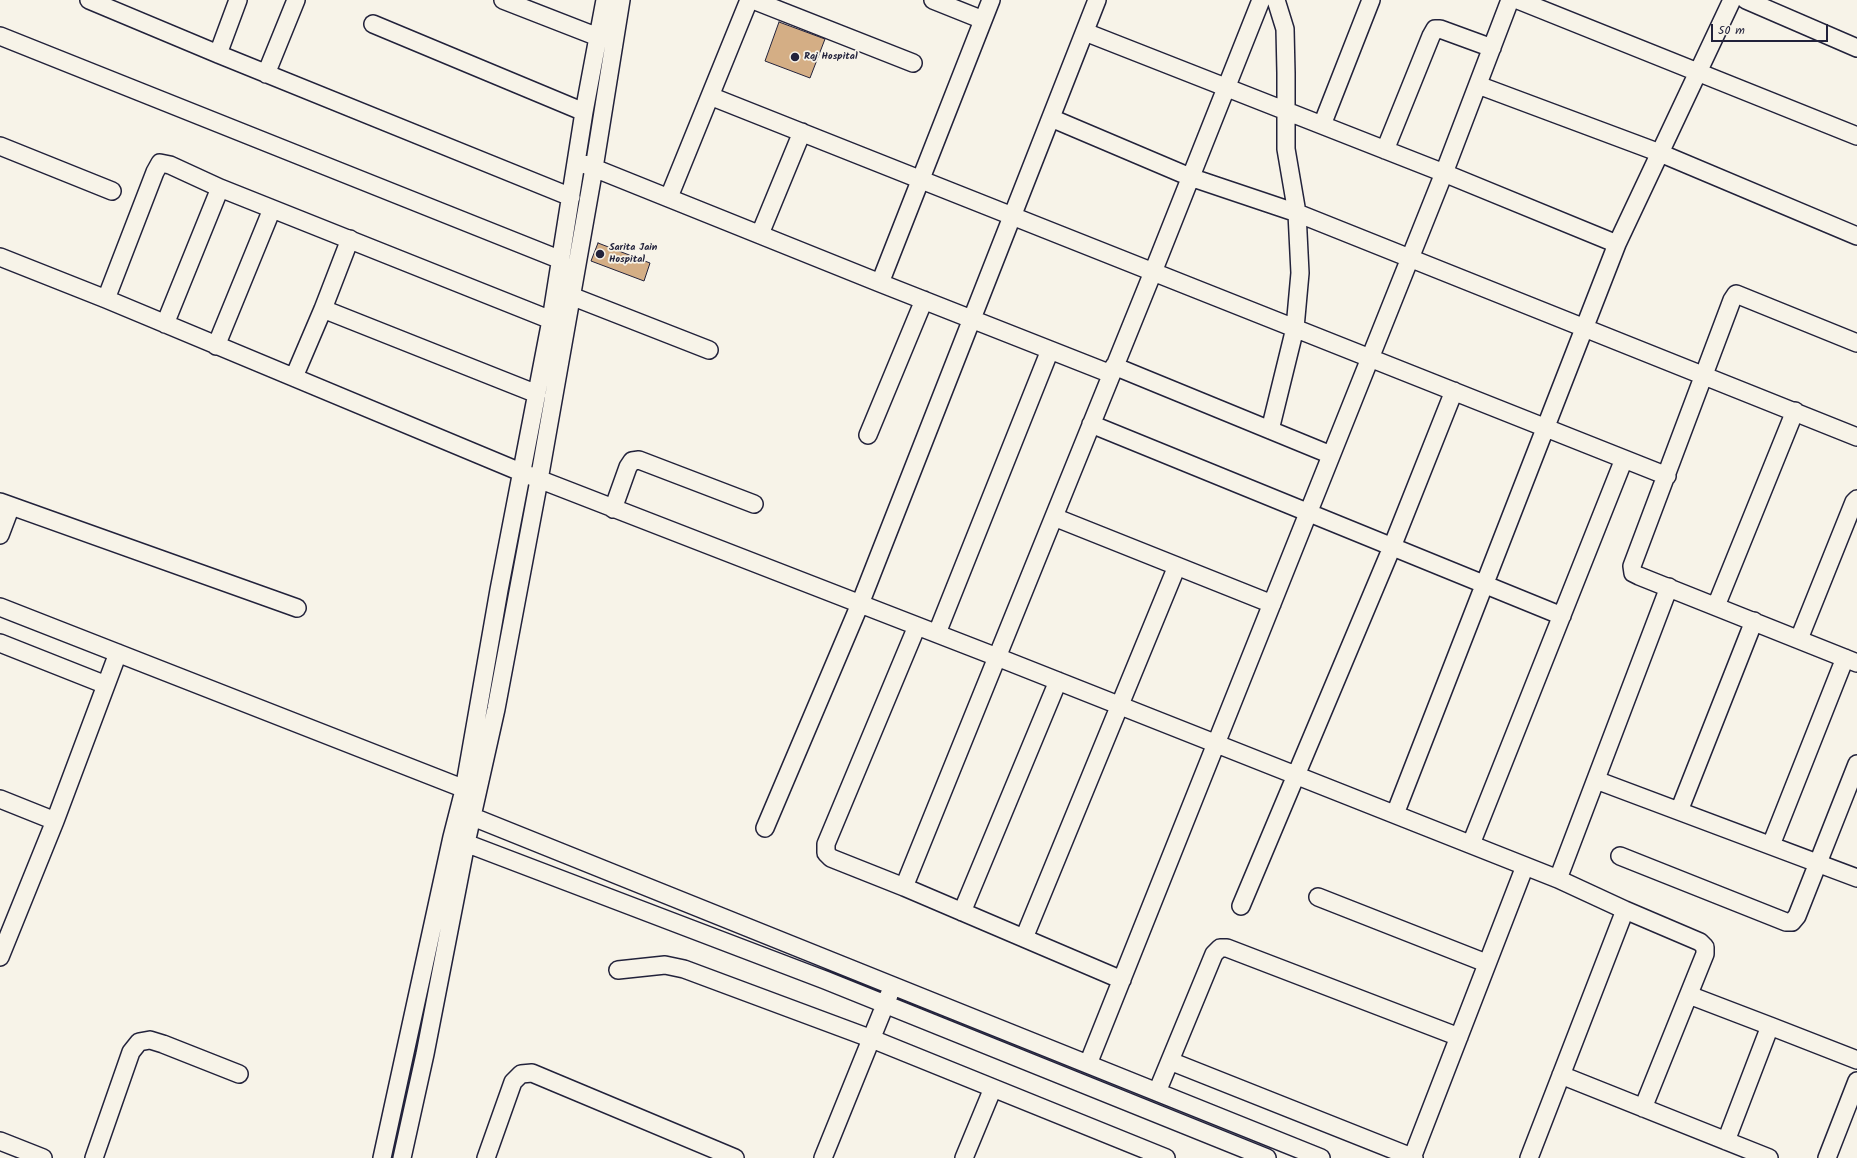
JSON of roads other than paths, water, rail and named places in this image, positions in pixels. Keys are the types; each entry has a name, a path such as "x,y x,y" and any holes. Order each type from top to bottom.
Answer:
{"street":[{"path":"89,0 266,74 571,197"},
{"path":"218,54 238,0"},
{"path":"266,74 296,0"},
{"path":"503,0 598,37"},
{"path":"382,1158 470,792 501,583 551,320 584,112 605,0"},
{"path":"470,792 496,709 539,480 622,0"},
{"path":"933,0 983,20"},
{"path":"880,283 991,0"},
{"path":"765,828 860,604 971,319 1086,32 1097,0"},
{"path":"904,887 1153,272 1260,0"},
{"path":"1322,125 1371,0"},
{"path":"1088,1064 1444,173 1510,0"},
{"path":"1518,0 1857,136"},
{"path":"1395,814 1617,244 1732,0"},
{"path":"1746,0 1857,48"},
{"path":"669,197 710,96 757,1 913,63"},
{"path":"1270,430 1295,328 1300,273 1297,213 1286,150 1285,29 1282,4"},
{"path":"373,24 584,112"},
{"path":"1385,150 1435,29 1440,29 1492,48"},
{"path":"1086,32 1444,173 1617,244"},
{"path":"0,36 561,260"},
{"path":"1478,85 1660,153 1857,236"},
{"path":"710,96 1667,476"},
{"path":"1051,118 1190,177 1297,213 1410,257 1857,437"},
{"path":"760,234 802,132"},
{"path":"0,146 112,191"},
{"path":"577,161 1050,350 1113,370 1331,455"},
{"path":"106,299 154,172 160,163 170,164 220,188 551,320"},
{"path":"165,324 220,188"},
{"path":"216,346 272,208"},
{"path":"294,377 323,309 350,239"},
{"path":"0,257 106,299 539,480 997,656 1295,776 1471,844 1558,879 1700,942 1705,947 1705,954 1644,1108"},
{"path":"1772,845 1851,660 1639,576 1633,573 1632,566 1736,294 1857,344"},
{"path":"571,296 709,350"},
{"path":"868,435 924,300"},
{"path":"323,309 537,394"},
{"path":"937,634 1050,350"},
{"path":"1241,906 1392,547 1454,392"},
{"path":"1716,606 1795,411"},
{"path":"1091,424 1562,616"},
{"path":"1471,844 1624,459"},
{"path":"613,509 628,466 632,461 639,460 754,504"},
{"path":"1799,639 1854,502 1857,499"},
{"path":"0,535 6,504 297,608"},
{"path":"1054,517 1272,604"},
{"path":"1024,938 1176,566"},
{"path":"1558,879 1669,587"},
{"path":"0,607 470,792"},
{"path":"1679,811 1754,621"},
{"path":"917,626 826,844 826,853 831,858 904,887 1122,980"},
{"path":"0,643 106,685"},
{"path":"0,957 55,821 118,653"},
{"path":"962,912 1058,681"},
{"path":"1620,856 1786,922 1792,922 1797,916 1857,764"},
{"path":"1596,780 1818,862 1857,878"},
{"path":"0,799 55,821"},
{"path":"465,815 893,985 1321,1158"},
{"path":"459,840 885,1005 1267,1158"},
{"path":"402,1158 426,1046 459,840"},
{"path":"1170,1061 1413,1158 1460,1036 1486,963 1525,866"},
{"path":"1318,897 1486,963"},
{"path":"1529,1158 1625,910"},
{"path":"1157,1092 1214,954 1220,948 1227,948 1460,1036"},
{"path":"618,970 665,965 684,969 872,1039 1166,1158"},
{"path":"823,1158 893,985"},
{"path":"1689,995 1857,1060"},
{"path":"1726,1141 1770,1026"},
{"path":"94,1158 131,1052 139,1042 150,1040 163,1044 239,1074"},
{"path":"486,1158 513,1082 521,1074 532,1072 735,1158"},
{"path":"1561,1075 1769,1158"},
{"path":"1827,1158 1857,1081"},
{"path":"964,1158 993,1088"},
{"path":"0,1141 44,1158"}],"place":[{"name":"Raj Hospital","path":"795,57"},
{"name":"Sarita Jain Hospital","path":"600,254"}]}
